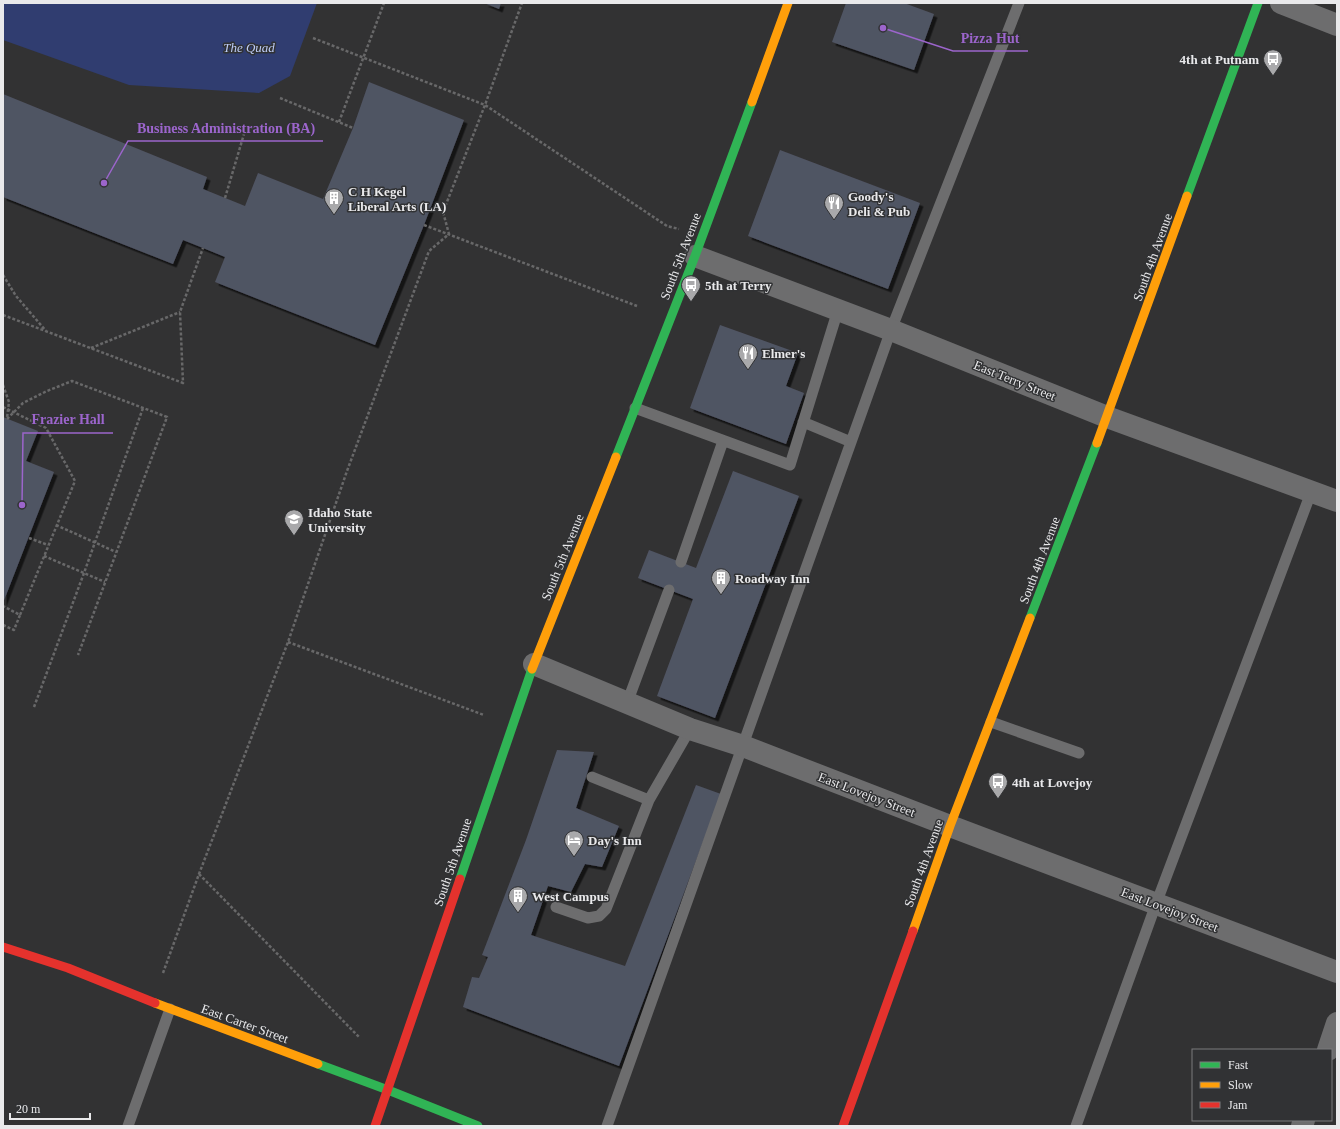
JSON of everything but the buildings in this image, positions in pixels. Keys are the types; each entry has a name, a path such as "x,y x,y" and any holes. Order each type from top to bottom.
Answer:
{"main road":[{"name":"South 5th Avenue","path":"375,1126 534,664 694,256 788,3"},
{"name":"South 4th Avenue","path":"844,1126 950,826 1108,417 1258,3"},
{"name":"East Carter Street","path":"3,947 68,968 170,1009 388,1090 478,1126"}],"street":[{"path":"1281,3 1337,24"},
{"name":"East Terry Street","path":"694,256 891,330 1108,417 1312,490 1337,501"},
{"name":"East Lovejoy Street","path":"534,664 690,729 743,746 1337,972"},
{"path":"1328,1049 1337,1022"}],"lane":[{"path":"607,1126 891,330 1019,3"},
{"path":"635,408 790,465 838,310"},
{"path":"803,422 851,442"},
{"path":"682,562 724,441"},
{"path":"1076,1126 1156,904 1312,490"},
{"path":"627,703 669,590"},
{"path":"990,722 1080,753"},
{"path":"556,907 588,918 599,916 606,909 649,800 690,729"},
{"path":"592,777 649,800"},
{"path":"128,1126 170,1009"}],"path":[{"path":"339,122 384,3"},
{"path":"449,234 443,212 485,105 522,3"},
{"path":"312,38 485,105 667,226 683,231"},
{"path":"280,98 353,128"},
{"path":"225,198 244,134"},
{"path":"424,225 637,306"},
{"path":"162,973 288,642 346,471 429,251 449,234"},
{"path":"3,315 183,383 180,312 204,248"},
{"path":"3,276 16,296 46,331"},
{"path":"91,348 180,312"},
{"path":"3,385 9,402 7,419 23,403 72,381 167,417 78,655"},
{"path":"3,406 46,428 74,481 14,630 3,625"},
{"path":"34,707 143,408"},
{"path":"56,525 116,552"},
{"path":"29,538 48,545"},
{"path":"44,556 105,582"},
{"path":"3,606 20,614"},
{"path":"288,642 484,715"},
{"path":"199,874 359,1037"}],"green space":[{"name":"The Quad","path":"3,3 317,3 290,76 259,93 129,85 3,40"}],"traffic: fast":[{"path":"1187,196 1258,3"},
{"path":"616,457 695,256 752,102"},
{"path":"1030,618 1097,443"},
{"path":"460,879 532,669"},
{"path":"318,1064 478,1126"}],"traffic: slow":[{"path":"752,102 788,3"},
{"path":"1097,443 1187,196"},
{"path":"532,669 616,457"},
{"path":"913,931 950,826 1030,618"},
{"path":"155,1003 318,1064"}],"traffic: jam":[{"path":"375,1126 460,879"},
{"path":"843,1126 913,931"},
{"path":"3,947 68,968 155,1003"}],"place":[{"name":"Pizza Hut","path":"883,28"},
{"name":"4th at Putnam","path":"1273,76"},
{"name":"Business Administration (BA)","path":"104,183"},
{"name":"C H Kegel Liberal Arts (LA)","path":"334,215"},
{"name":"Goody's Deli & Pub","path":"834,220"},
{"name":"5th at Terry","path":"691,302"},
{"name":"Elmer's","path":"748,370"},
{"name":"Frazier Hall","path":"22,505"},
{"name":"Idaho State University","path":"294,536"},
{"name":"Roadway Inn","path":"721,595"},
{"name":"4th at Lovejoy","path":"998,799"},
{"name":"Day's Inn","path":"574,857"},
{"name":"West Campus","path":"518,913"}]}
